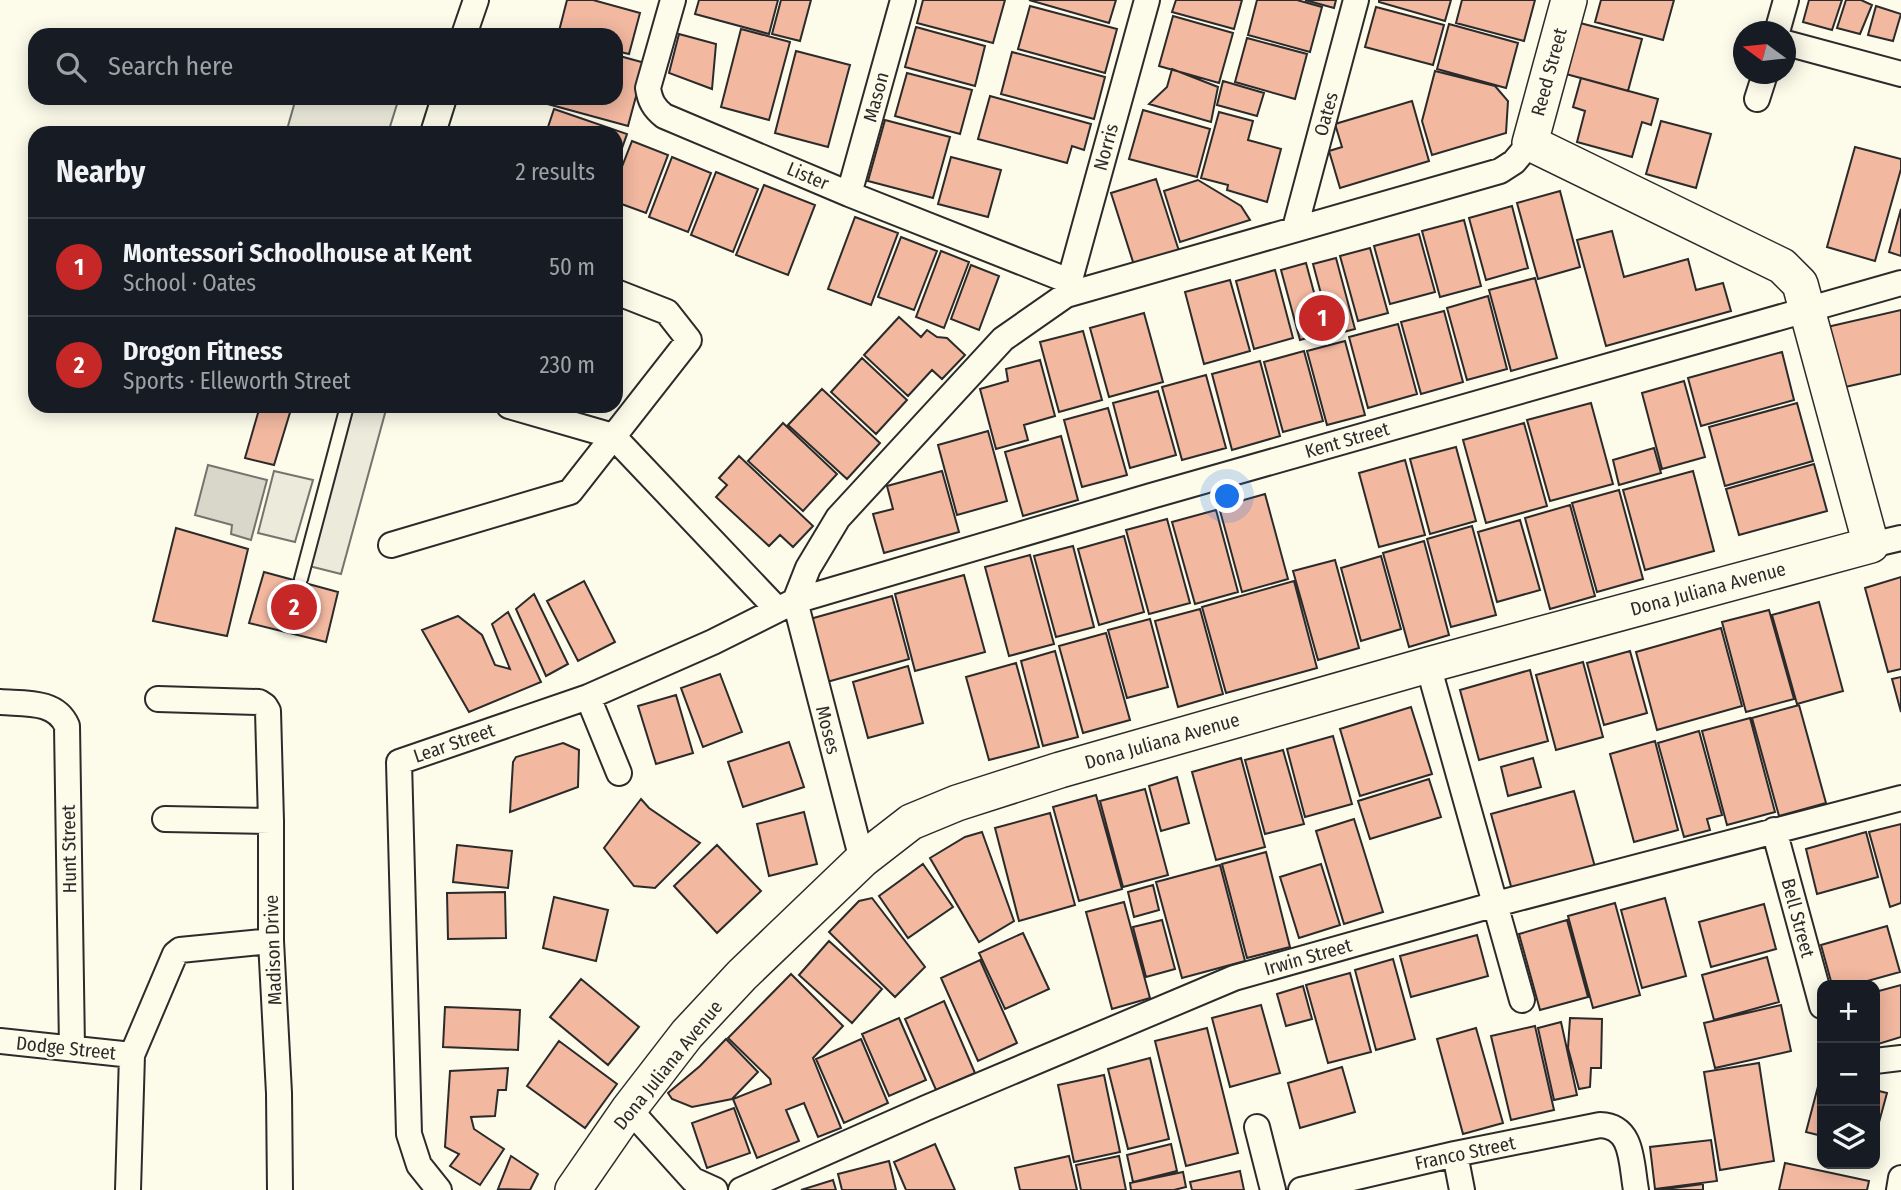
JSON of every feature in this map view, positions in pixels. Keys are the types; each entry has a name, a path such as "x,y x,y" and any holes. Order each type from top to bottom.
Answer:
{"street":[{"path":"466,28 476,0"},
{"name":"Lister","path":"673,0 648,88 656,109 664,117 1068,288"},
{"name":"Mason","path":"849,194 903,0"},
{"name":"Norris","path":"1068,288 1147,0"},
{"name":"Oates","path":"1295,228 1356,0"},
{"name":"Reed Street","path":"1530,144 1569,0"},
{"path":"1780,21 1786,0"},
{"path":"1796,46 1901,74"},
{"path":"1757,99 1762,84"},
{"path":"435,126 442,105"},
{"path":"533,413 613,436 786,605 838,518 1003,339 1068,288 1500,172 1514,162 1530,144 1782,266 1800,284 1886,541"},
{"name":"Kent Street","path":"786,605 1151,496 1901,283"},
{"path":"391,545 570,492 689,340 667,312 623,295"},
{"name":"Dona Juliana Avenue","path":"573,1190 687,1034 742,975 862,860 911,822 957,803 1073,766 1428,665 1886,541"},
{"name":"Lear Street","path":"439,1190 419,1166 409,1134 399,762 589,696 713,642 786,605"},
{"name":"Moses","path":"786,605 862,860"},
{"path":"1428,665 1522,1000"},
{"path":"589,696 619,773"},
{"name":"Madison Drive","path":"158,699 259,702 268,711 271,941 279,1093 280,1190"},
{"name":"Hunt Street","path":"0,702 45,706 63,717 67,726 72,1048"},
{"name":"Irwin Street","path":"741,1190 1234,978 1496,904 1901,798"},
{"path":"165,819 271,821"},
{"name":"Bell Street","path":"1774,830 1817,988"},
{"path":"128,1190 132,1055 172,961 180,950 271,941"},
{"name":"Dodge Street","path":"0,1041 132,1055"},
{"path":"1880,1060 1901,1058"},
{"path":"629,1110 693,1180 715,1190"},
{"name":"Franco Street","path":"1301,1190 1455,1154 1600,1125 1619,1130 1626,1137 1636,1190"},
{"path":"1257,1127 1273,1190"},
{"path":"1455,1154 1462,1190"},
{"path":"1899,1190 1901,1178"}],"lane":[{"path":"301,579 345,413"}],"shaded area":[{"path":"294,105 397,105 390,126 288,126"},
{"path":"352,413 385,413 341,574 309,566"},
{"path":"208,465 267,480 251,540 231,534 232,525 195,515"},
{"path":"274,471 313,480 295,542 258,533"}],"building":[{"path":"567,0 593,0 640,13 629,54 623,53 623,28 560,28"},
{"path":"699,0 778,0 769,34 695,14"},
{"path":"781,0 811,0 800,41 772,34"},
{"path":"923,0 1005,0 993,43 917,23"},
{"path":"1029,0 1116,0 1109,23"},
{"path":"1176,0 1242,0 1234,29 1172,12"},
{"path":"1257,0 1297,0 1322,7 1310,52 1248,35"},
{"path":"1305,0 1336,0 1334,8"},
{"path":"1379,0 1451,0 1445,21"},
{"path":"1462,0 1535,0 1524,41 1456,23"},
{"path":"1601,0 1674,0 1663,40 1595,22"},
{"path":"1809,0 1842,0 1832,30 1803,22"},
{"path":"1846,0 1861,0 1872,5 1860,34 1837,28"},
{"path":"1030,6 1117,29 1105,73 1018,49"},
{"path":"1876,6 1901,14 1893,41 1868,35"},
{"path":"1376,7 1444,25 1433,65 1365,47"},
{"path":"1173,16 1233,33 1219,83 1159,66"},
{"path":"1580,23 1642,39 1628,91 1566,74"},
{"path":"1449,24 1518,43 1506,88 1437,69"},
{"path":"916,27 985,46 975,86 905,67"},
{"path":"741,29 790,42 769,120 721,107"},
{"path":"679,34 716,44 712,89 669,73"},
{"path":"1247,38 1307,54 1295,99 1235,82"},
{"path":"796,51 850,65 828,147 775,133"},
{"path":"1012,52 1105,77 1094,119 1001,94"},
{"path":"623,57 645,63 628,126 551,105 623,105"},
{"path":"1172,69 1218,87 1211,122 1149,104 1167,87"},
{"path":"1435,71 1495,86 1508,101 1506,133 1432,155 1422,121"},
{"path":"907,73 972,90 960,134 895,116"},
{"path":"1581,78 1658,99 1651,125 1642,122 1632,157 1577,142 1585,111 1573,107"},
{"path":"1223,81 1264,93 1257,116 1217,105"},
{"path":"990,96 1091,124 1084,150 1072,146 1067,163 978,139"},
{"path":"1412,101 1429,161 1340,188 1329,151 1342,147 1335,124"},
{"path":"554,109 604,126 548,126"},
{"path":"1143,110 1210,129 1197,177 1129,159"},
{"path":"1219,112 1253,121 1248,140 1281,149 1267,202 1227,190 1228,185 1201,178"},
{"path":"885,120 950,137 933,198 868,181"},
{"path":"1661,121 1711,134 1696,188 1646,174"},
{"path":"632,141 668,155 646,213 623,205 623,164"},
{"path":"1855,147 1901,159 1901,169 1875,261 1827,247"},
{"path":"672,157 711,173 688,232 649,217"},
{"path":"951,157 1001,170 988,217 938,204"},
{"path":"716,172 758,189 733,252 691,235"},
{"path":"1156,179 1179,251 1134,265 1111,193"},
{"path":"1198,180 1241,206 1250,220 1180,242 1164,191"},
{"path":"764,185 815,205 788,275 736,255"},
{"path":"1560,191 1580,267 1538,279 1517,203"},
{"path":"1512,206 1528,268 1486,280 1469,218"},
{"path":"1901,209 1901,256 1889,252"},
{"path":"855,217 898,233 871,305 828,289"},
{"path":"1464,220 1481,286 1440,297 1422,231"},
{"path":"1612,231 1624,277 1688,259 1696,290 1723,283 1731,311 1606,346 1577,240"},
{"path":"1419,234 1435,292 1390,304 1374,246"},
{"path":"901,237 937,251 914,310 878,297"},
{"path":"1370,248 1388,313 1358,321 1340,256"},
{"path":"941,251 969,262 944,328 916,317"},
{"path":"1336,258 1355,329 1332,335 1313,264"},
{"path":"1306,263 1325,333 1300,340 1281,270"},
{"path":"971,265 999,276 979,330 951,319"},
{"path":"1275,270 1293,338 1254,349 1236,281"},
{"path":"1535,278 1557,358 1511,371 1489,290"},
{"path":"1230,280 1250,351 1204,364 1185,292"},
{"path":"1488,296 1507,369 1467,380 1447,308"},
{"path":"1901,310 1901,374 1841,388 1827,327"},
{"path":"1444,311 1463,382 1421,394 1401,322"},
{"path":"1144,313 1163,382 1109,397 1090,328"},
{"path":"899,317 921,337 927,330 937,337 947,338 965,355 942,379 932,370 908,396 864,355"},
{"path":"1398,324 1417,394 1368,408 1349,337"},
{"path":"1083,331 1102,400 1059,412 1040,342"},
{"path":"1345,341 1365,415 1327,425 1307,351"},
{"path":"1304,351 1323,421 1283,432 1264,362"},
{"path":"1782,352 1794,400 1701,426 1688,378"},
{"path":"862,358 907,400 876,434 831,392"},
{"path":"1040,360 1055,416 1024,425 1028,440 996,449 980,389 1008,381 1006,369"},
{"path":"1260,361 1280,436 1232,450 1212,374"},
{"path":"1206,375 1226,448 1182,460 1162,387"},
{"path":"1684,381 1705,457 1662,469 1642,393"},
{"path":"822,389 880,443 847,479 788,425"},
{"path":"1158,391 1176,455 1130,468 1113,403"},
{"path":"1591,403 1613,484 1550,501 1527,420"},
{"path":"1797,403 1813,461 1725,486 1709,427"},
{"path":"1108,408 1127,475 1082,487 1064,420"},
{"path":"258,413 290,413 274,465 245,458"},
{"path":"783,423 837,474 803,511 748,461"},
{"path":"1524,423 1547,506 1486,523 1463,440"},
{"path":"988,431 1007,501 957,515 938,445"},
{"path":"1061,436 1078,500 1023,516 1005,452"},
{"path":"1456,447 1476,521 1430,534 1410,459"},
{"path":"1654,448 1661,473 1619,485 1613,460"},
{"path":"739,456 813,526 793,547 780,535 769,546 716,497 727,485 719,478"},
{"path":"1405,460 1425,535 1379,547 1359,473"},
{"path":"1814,464 1827,511 1739,535 1726,489"},
{"path":"942,471 959,532 884,553 873,514 893,509 887,486"},
{"path":"1693,471 1714,551 1645,570 1623,490"},
{"path":"1619,490 1643,579 1597,592 1572,503"},
{"path":"1265,494 1288,579 1242,592 1219,507"},
{"path":"1570,505 1595,596 1550,609 1525,518"},
{"path":"1216,510 1238,592 1195,604 1172,522"},
{"path":"1167,519 1190,603 1149,614 1126,530"},
{"path":"1520,520 1540,590 1497,602 1478,532"},
{"path":"1472,526 1496,615 1451,627 1427,539"},
{"path":"176,528 248,549 227,636 153,621"},
{"path":"1124,536 1144,612 1099,625 1078,549"},
{"path":"1424,541 1449,635 1409,647 1383,553"},
{"path":"1073,546 1094,627 1056,637 1034,556"},
{"path":"1030,555 1054,644 1009,656 985,567"},
{"path":"1381,556 1401,629 1361,641 1341,568"},
{"path":"1335,560 1359,648 1318,660 1293,571"},
{"path":"264,572 338,592 326,642 249,623"},
{"path":"964,575 985,652 915,671 895,594"},
{"path":"1901,577 1901,669 1888,672 1865,588"},
{"path":"584,581 615,642 578,661 547,601"},
{"path":"1294,581 1317,668 1226,693 1202,607"},
{"path":"534,594 568,664 546,676 516,609"},
{"path":"892,596 909,659 827,682 810,619"},
{"path":"1819,602 1843,691 1797,704 1772,615"},
{"path":"1200,609 1223,694 1178,707 1155,621"},
{"path":"1769,610 1794,699 1746,712 1722,622"},
{"path":"508,612 541,682 469,712 422,630 458,616 482,635 495,665 510,669 492,624"},
{"path":"1150,619 1168,687 1127,698 1108,630"},
{"path":"1721,628 1742,706 1657,730 1636,652"},
{"path":"1106,633 1130,720 1083,733 1059,646"},
{"path":"1055,651 1078,737 1043,746 1021,661"},
{"path":"1630,651 1647,713 1604,725 1587,663"},
{"path":"1583,662 1603,737 1556,750 1536,675"},
{"path":"1016,663 1039,747 989,760 966,677"},
{"path":"908,666 923,723 868,738 853,682"},
{"path":"1530,670 1548,741 1479,760 1460,690"},
{"path":"720,674 742,732 703,747 681,688"},
{"path":"1901,677 1901,712 1892,679"},
{"path":"676,695 693,753 656,764 638,706"},
{"path":"1799,705 1826,803 1779,816 1752,718"},
{"path":"1411,707 1432,774 1360,796 1340,729"},
{"path":"1750,718 1775,812 1727,825 1702,731"},
{"path":"1699,731 1722,815 1707,819 1710,830 1684,837 1658,743"},
{"path":"1333,736 1352,804 1305,817 1287,749"},
{"path":"1655,741 1678,830 1634,842 1610,754"},
{"path":"789,742 804,787 743,807 728,762"},
{"path":"563,743 579,750 578,787 510,812 513,762 516,757"},
{"path":"1283,750 1304,824 1265,834 1245,760"},
{"path":"1241,758 1265,847 1216,860 1192,772"},
{"path":"1533,758 1541,787 1508,796 1501,767"},
{"path":"1177,777 1189,823 1161,831 1149,786"},
{"path":"1429,779 1441,817 1370,839 1358,801"},
{"path":"1145,789 1168,875 1123,887 1100,801"},
{"path":"1574,791 1595,867 1512,890 1491,814"},
{"path":"1096,795 1122,889 1079,901 1053,807"},
{"path":"641,799 649,808 700,843 655,888 634,886 604,848"},
{"path":"804,812 817,864 769,876 757,824"},
{"path":"1050,813 1075,905 1019,921 995,828"},
{"path":"1354,819 1383,912 1344,924 1316,831"},
{"path":"1901,824 1901,903 1890,907 1869,832"},
{"path":"982,832 1014,921 979,942 930,858 965,837"},
{"path":"1866,832 1878,877 1817,894 1806,849"},
{"path":"457,845 512,851 508,888 453,882"},
{"path":"717,845 761,891 717,933 674,886"},
{"path":"1266,852 1290,947 1247,958 1222,864"},
{"path":"923,864 953,907 908,938 879,896"},
{"path":"1321,864 1340,925 1299,938 1280,877"},
{"path":"1220,865 1245,961 1182,978 1156,882"},
{"path":"1153,885 1159,910 1134,917 1128,892"},
{"path":"505,892 506,938 448,939 447,893"},
{"path":"554,897 608,910 596,961 543,948"},
{"path":"872,898 925,967 895,997 829,932 859,901"},
{"path":"1665,898 1686,976 1642,988 1621,910"},
{"path":"1124,902 1150,998 1112,1009 1086,912"},
{"path":"1615,903 1640,995 1593,1008 1568,916"},
{"path":"1764,904 1776,949 1711,967 1699,922"},
{"path":"1162,920 1175,969 1146,977 1133,927"},
{"path":"1567,920 1588,997 1540,1010 1519,934"},
{"path":"1887,926 1900,972 1871,980 1831,980 1821,945"},
{"path":"1023,933 1049,989 1005,1009 979,953"},
{"path":"1477,935 1488,976 1411,997 1400,956"},
{"path":"829,941 882,989 852,1023 799,975"},
{"path":"1767,957 1779,1002 1714,1020 1702,975"},
{"path":"1393,959 1415,1039 1376,1050 1355,970"},
{"path":"980,960 1017,1043 978,1061 941,978"},
{"path":"1350,973 1371,1052 1328,1063 1306,985"},
{"path":"791,974 843,1026 813,1058 841,1128 818,1137 804,1103 786,1110 799,1141 757,1158 733,1099 771,1084 770,1079 728,1038"},
{"path":"581,979 639,1027 608,1065 550,1017"},
{"path":"1901,985 1901,1037 1880,1043 1880,1043 1880,991"},
{"path":"1303,986 1312,1019 1286,1026 1277,994"},
{"path":"944,1001 975,1073 936,1090 905,1019"},
{"path":"1261,1005 1280,1073 1230,1087 1212,1018"},
{"path":"1781,1005 1791,1051 1715,1068 1704,1023"},
{"path":"445,1007 520,1010 518,1050 443,1047"},
{"path":"899,1018 926,1080 889,1096 862,1034"},
{"path":"1570,1018 1602,1019 1601,1068 1591,1068 1590,1087 1579,1089 1568,1048"},
{"path":"1561,1022 1577,1095 1554,1100 1538,1028"},
{"path":"1535,1026 1554,1110 1511,1120 1491,1036"},
{"path":"1207,1028 1238,1153 1186,1166 1155,1041"},
{"path":"1476,1028 1503,1123 1463,1134 1437,1039"},
{"path":"726,1039 758,1072 732,1099 692,1107 672,1099 668,1093"},
{"path":"861,1039 888,1103 844,1123 816,1059"},
{"path":"559,1041 617,1084 585,1128 527,1086"},
{"path":"1150,1058 1169,1139 1128,1149 1108,1069"},
{"path":"1759,1063 1774,1161 1720,1170 1704,1072"},
{"path":"1342,1067 1355,1112 1300,1128 1288,1083"},
{"path":"508,1068 506,1090 498,1090 495,1116 471,1117 474,1129 504,1149 480,1185 450,1166 459,1154 445,1147 450,1071"},
{"path":"1104,1075 1120,1152 1074,1162 1058,1085"},
{"path":"1817,1090 1817,1135 1806,1132"},
{"path":"1880,1091 1887,1093 1880,1119"},
{"path":"734,1108 750,1153 707,1168 692,1123"},
{"path":"1711,1140 1717,1181 1655,1189 1650,1147"},
{"path":"935,1144 955,1190 906,1190 894,1162"},
{"path":"1171,1144 1177,1171 1133,1182 1127,1155"},
{"path":"511,1156 538,1174 530,1190 498,1189"},
{"path":"1069,1156 1077,1190 1020,1190 1015,1168"},
{"path":"1119,1156 1126,1190 1081,1190 1076,1165"},
{"path":"889,1161 896,1190 842,1190 838,1174"},
{"path":"1785,1163 1869,1181 1867,1190 1779,1190"},
{"path":"1240,1171 1244,1190 1192,1190 1190,1182"},
{"path":"1183,1172 1186,1187 1174,1190 1131,1190 1130,1183"},
{"path":"833,1180 836,1190 801,1190"},
{"path":"1703,1184 1703,1190 1658,1190"}],"place":[{"name":"Montessori Schoolhouse at Kent","path":"1322,318"},
{"name":"Drogon Fitness","path":"294,607"}]}
